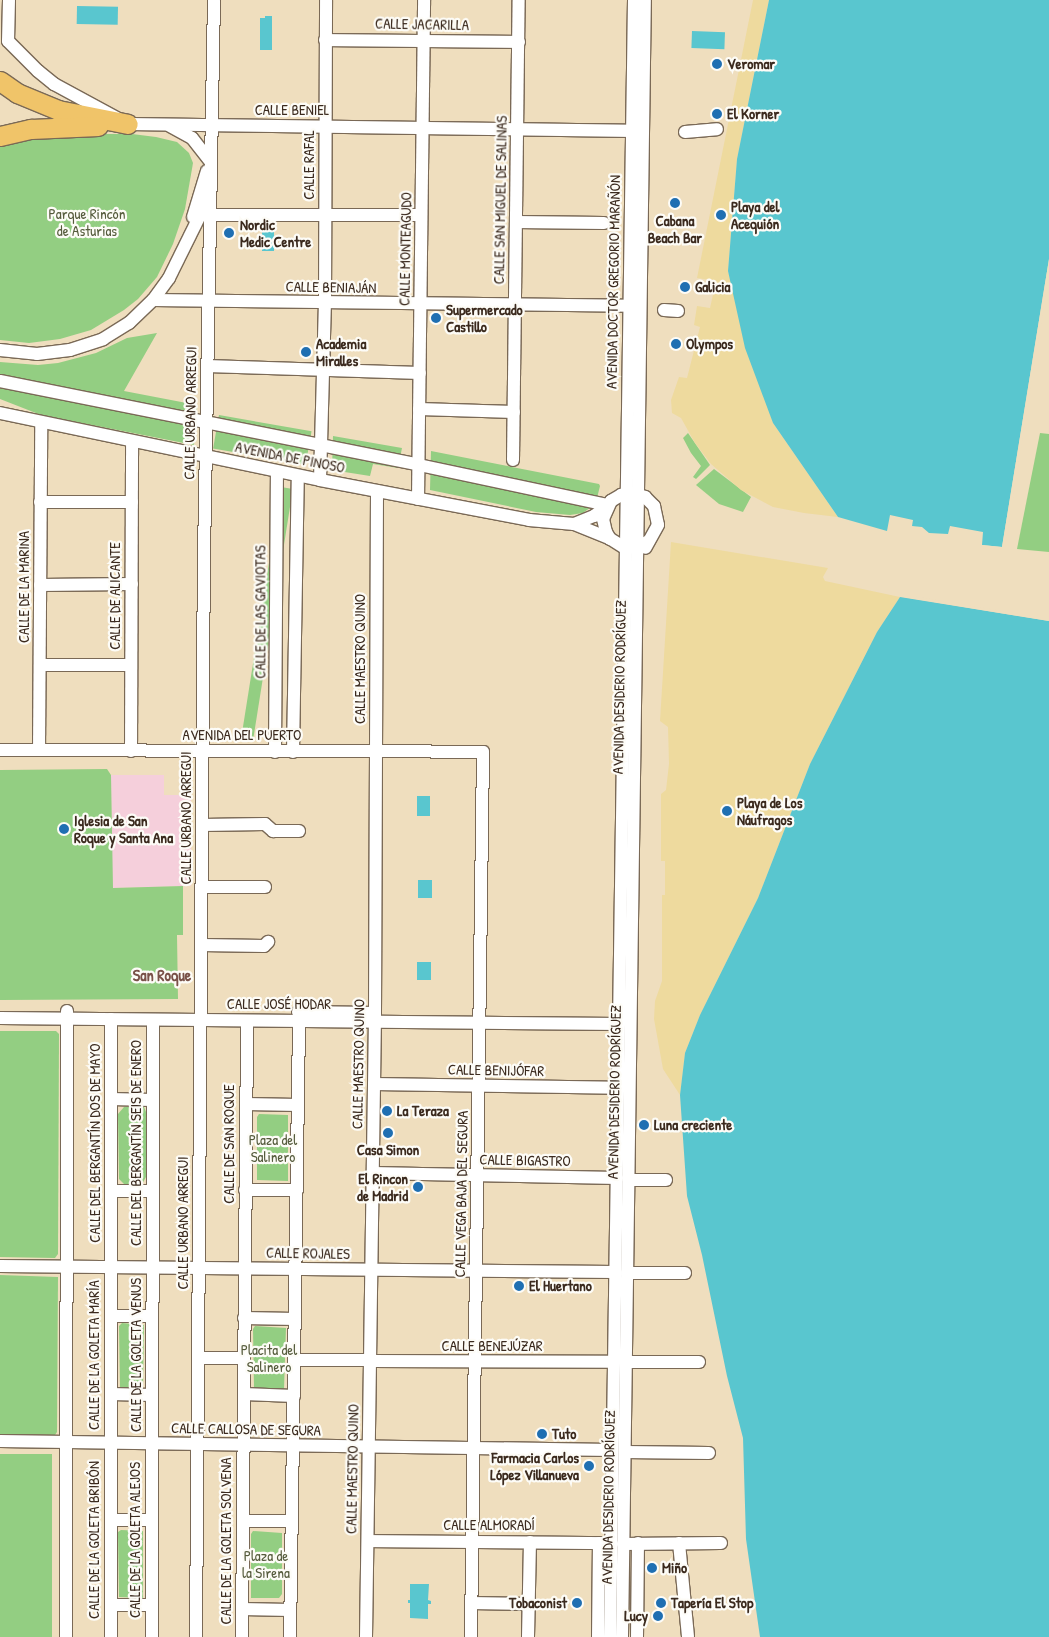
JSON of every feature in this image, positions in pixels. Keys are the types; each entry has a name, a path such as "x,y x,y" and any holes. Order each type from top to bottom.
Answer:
{"highway":[{"path":"0,81 31,99 58,110 128,124"},
{"path":"0,136 31,129 128,124"}],"street":[{"name":"CALLE BENIEL","path":"9,0 8,41 54,84 128,124 638,131"},
{"name":"CALLE URBANO ARREGUI","path":"196,1637 206,422 214,0"},
{"name":"CALLE RAFAL","path":"320,480 325,303 326,0"},
{"name":"CALLE MONTEAGUDO","path":"418,499 424,0"},
{"name":"CALLE SAN MIGUEL DE SALINAS","path":"513,460 519,0"},
{"name":"AVENIDA DOCTOR GREGORIO MARAÑÓN","path":"631,566 637,545 632,494 638,131 634,0"},
{"name":"AVENIDA DOCTOR GREGORIO MARAÑÓN","path":"632,494 626,476 629,306 645,0"},
{"name":"CALLE JACARILLA","path":"326,40 518,42"},
{"path":"168,124 192,138 210,161 202,182 188,241"},
{"path":"685,132 716,129"},
{"path":"0,350 37,354 54,353 86,346 117,331 153,300 169,278 210,195"},
{"path":"210,214 422,215"},
{"path":"516,222 609,223"},
{"name":"CALLE BENIAJÁN","path":"153,300 629,306"},
{"path":"664,310 678,311"},
{"path":"207,366 420,373"},
{"path":"0,381 609,503"},
{"path":"419,409 514,412"},
{"name":"AVENIDA DE PINOSO","path":"0,414 277,472 529,520 574,524 609,538 637,545"},
{"name":"CALLE DE LA MARINA","path":"39,750 41,423"},
{"name":"CALLE DE ALICANTE","path":"131,751 132,442"},
{"name":"CALLE DE LAS GAVIOTAS","path":"275,752 277,472"},
{"path":"293,752 298,476"},
{"path":"626,476 609,503 603,526 609,538 631,566"},
{"name":"CALLE MAESTRO QUINO","path":"366,1637 375,1017 378,491"},
{"path":"631,566 637,545 658,525 657,512 651,502 632,494"},
{"name":"AVENIDA DE PINOSO","path":"574,524 594,516 609,503 632,494"},
{"path":"40,502 132,502"},
{"name":"AVENIDA DESIDERIO RODRÍGUEZ","path":"622,1179 618,1088 631,566"},
{"name":"AVENIDA DESIDERIO RODRÍGUEZ","path":"598,1637 611,1543 619,1451 631,566"},
{"path":"40,585 132,584"},
{"path":"40,665 132,665"},
{"name":"AVENIDA DEL PUERTO","path":"0,750 131,751 203,755 293,752 376,756"},
{"name":"AVENIDA DEL PUERTO","path":"0,758 203,755 376,756 483,752"},
{"name":"CALLE VEGA BAJA DEL SEGURA","path":"470,1637 483,752"},
{"path":"202,825 265,824 274,831 300,832"},
{"path":"202,887 265,887"},
{"path":"202,945 264,946 268,942"},
{"name":"CALLE JOSÉ HODAR","path":"0,1011 153,1020 201,1016 247,1020 299,1021 375,1017"},
{"path":"66,1637 67,1015"},
{"name":"CALLE JOSÉ HODAR","path":"0,1018 67,1015 375,1017 479,1022 619,1024"},
{"name":"CALLE DEL BERGANTÍN DOS DE MAYO","path":"111,1019 111,1267"},
{"name":"CALLE DEL BERGANTÍN SEIS DE ENERO","path":"152,1267 153,1020"},
{"name":"CALLE DE SAN ROQUE","path":"244,1358 247,1020"},
{"path":"290,1637 299,1021"},
{"name":"CALLE BENIJÓFAR","path":"374,1084 618,1088"},
{"path":"111,1099 152,1100"},
{"path":"246,1104 298,1105"},
{"name":"CALLE BIGASTRO","path":"373,1173 666,1180"},
{"path":"245,1190 297,1190"},
{"path":"111,1191 152,1191"},
{"name":"CALLE ROJALES","path":"0,1266 685,1273"},
{"name":"CALLE DE LA GOLETA MARÍA","path":"111,1267 111,1443"},
{"name":"CALLE DE LA GOLETA VENUS","path":"152,1267 152,1443"},
{"path":"111,1316 152,1316"},
{"path":"244,1318 295,1319"},
{"path":"199,1358 244,1358"},
{"name":"CALLE DE LA GOLETA SOLVENA","path":"242,1637 244,1358"},
{"name":"CALLE BENEJÚZAR","path":"294,1360 474,1363 699,1362"},
{"path":"111,1394 152,1395"},
{"path":"244,1394 294,1396"},
{"name":"CALLE CALLOSA DE SEGURA","path":"0,1441 709,1453"},
{"name":"CALLE DE LA GOLETA BRIBÓN","path":"110,1637 111,1443"},
{"name":"CALLE DE LA GOLETA ALEJOS","path":"152,1443 152,1637"},
{"path":"111,1520 152,1520"},
{"path":"243,1521 292,1521"},
{"name":"CALLE ALMORADÍ","path":"368,1541 721,1543"},
{"path":"528,1637 530,1542"},
{"name":"AVENIDA DESIDERIO RODRÍGUEZ","path":"610,1637 611,1543"},
{"name":"AVENIDA DESIDERIO RODRÍGUEZ","path":"611,1543 622,1637"},
{"path":"679,1543 688,1637"},
{"name":"AVENIDA DESIDERIO RODRÍGUEZ","path":"637,1637 638,1544"},
{"path":"471,1603 529,1604"},
{"path":"111,1605 151,1605"},
{"path":"242,1609 290,1610"}],"shaded area":[{"path":"111,775 164,775 164,795 191,795 191,886 112,888"}],"green space":[{"name":"Parque Rincón de Asturias","path":"49,134 132,134 177,142 189,153 193,163 185,209 173,244 157,277 138,299 124,310 91,330 60,339 29,343 0,340 0,145 12,140"},
{"path":"157,333 124,391 197,405 194,445 41,415 0,399 0,362 38,365 58,363 96,353 127,338"},
{"path":"219,415 312,431 306,465 213,448"},
{"path":"688,433 710,465 696,479 693,477 701,466 683,438"},
{"path":"1040,433 1049,434 1049,552 1017,549"},
{"path":"333,436 402,448 398,468 373,464 370,476 332,470"},
{"path":"431,451 599,484 596,502 583,513 570,515 536,512 430,490"},
{"path":"714,469 751,497 743,512 719,504 696,485"},
{"path":"281,487 293,489 253,741 241,739"},
{"path":"107,769 111,775 113,888 183,886 183,935 177,935 178,999 0,1000 0,770"},
{"path":"0,1031 56,1031 59,1034 58,1254 55,1258 0,1257"},
{"path":"124,1107 144,1107 146,1112 146,1177 142,1184 124,1184 119,1179 118,1114"},
{"name":"Plaza del Salinero","path":"259,1114 288,1115 288,1181 257,1180 257,1117"},
{"path":"0,1275 58,1277 57,1432 55,1435 0,1434"},
{"path":"122,1323 144,1325 143,1389 120,1387 119,1326"},
{"name":"Placita del Salinero","path":"255,1326 286,1328 284,1389 254,1388 253,1329"},
{"path":"0,1454 52,1454 52,1637 0,1637"},
{"path":"121,1530 143,1531 143,1598 119,1597 118,1532"},
{"name":"Plaza de la Sirena","path":"253,1531 282,1533 282,1594 279,1598 251,1598 251,1534"}],"sand":[{"name":"Playa del Acequión","path":"753,0 769,0 737,159 728,271 773,423 838,517 773,507 741,490 711,464 695,443 681,418 672,413 671,400 679,377 687,378 700,327 694,325 697,306 710,308 716,281 697,278"},
{"name":"Playa de Los Náufragos","path":"671,542 828,568 823,577 825,581 900,597 877,632 810,764 758,898 700,1015 685,1053 680,1095 663,1069 654,1019 655,1001 662,981 662,895 665,895 665,861 661,861 661,794 666,790 669,764 668,727 660,721"}],"water":[{"path":"769,0 1049,0 1049,259 1002,547 982,545 983,532 950,526 948,534 929,533 922,527 912,526 913,520 890,515 887,531 838,517 773,423 745,348 728,271 737,159"},
{"path":"77,6 118,7 118,25 77,24"},
{"path":"265,16 272,16 272,50 260,50 260,18 265,18"},
{"path":"692,31 725,32 724,49 691,48"},
{"path":"262,229 274,229 274,251 262,251"},
{"path":"900,597 1049,621 1049,1637 760,1637 746,1539 743,1438 727,1376 702,1255 687,1196 680,1095 685,1053 700,1015 758,898 810,764 877,632"},
{"path":"417,796 430,796 430,816 417,816"},
{"path":"418,880 432,880 432,898 418,898"},
{"path":"417,962 431,962 431,980 417,980"},
{"path":"410,1584 429,1584 428,1600 431,1601 431,1604 428,1604 428,1619 410,1618 410,1603 408,1603 408,1600 410,1600"}],"pier":[{"path":"1049,259 1049,275 1005,548 1002,550 982,548 982,545 1002,547"},
{"path":"900,594 1049,619 1049,621 897,596"}],"place":[{"name":"Veromar","path":"717,64"},
{"name":"El Korner","path":"717,114"},
{"name":"Cabana Beach Bar","path":"675,203"},
{"name":"Playa del Acequión","path":"721,215"},
{"name":"Nordic Medic Centre","path":"229,233"},
{"name":"Galicia","path":"685,287"},
{"name":"Supermercado Castillo","path":"436,318"},
{"name":"Olympos","path":"676,344"},
{"name":"Academia Miralles","path":"306,352"},
{"name":"Playa de Los Náufragos","path":"727,811"},
{"name":"Iglesia de San Roque y Santa Ana","path":"64,829"},
{"name":"La Teraza","path":"387,1111"},
{"name":"Luna creciente","path":"644,1125"},
{"name":"Casa Simon","path":"388,1133"},
{"name":"El Rincon de Madrid","path":"418,1187"},
{"name":"El Huertano","path":"519,1286"},
{"name":"Tuto","path":"542,1434"},
{"name":"Farmacia Carlos López Villanueva","path":"589,1466"},
{"name":"Miño","path":"652,1568"},
{"name":"Tobaconist","path":"577,1603"},
{"name":"Tapería El Stop","path":"661,1603"},
{"name":"Lucy","path":"658,1616"}],"district":[{"name":"San Roque","path":"162,975"}]}
